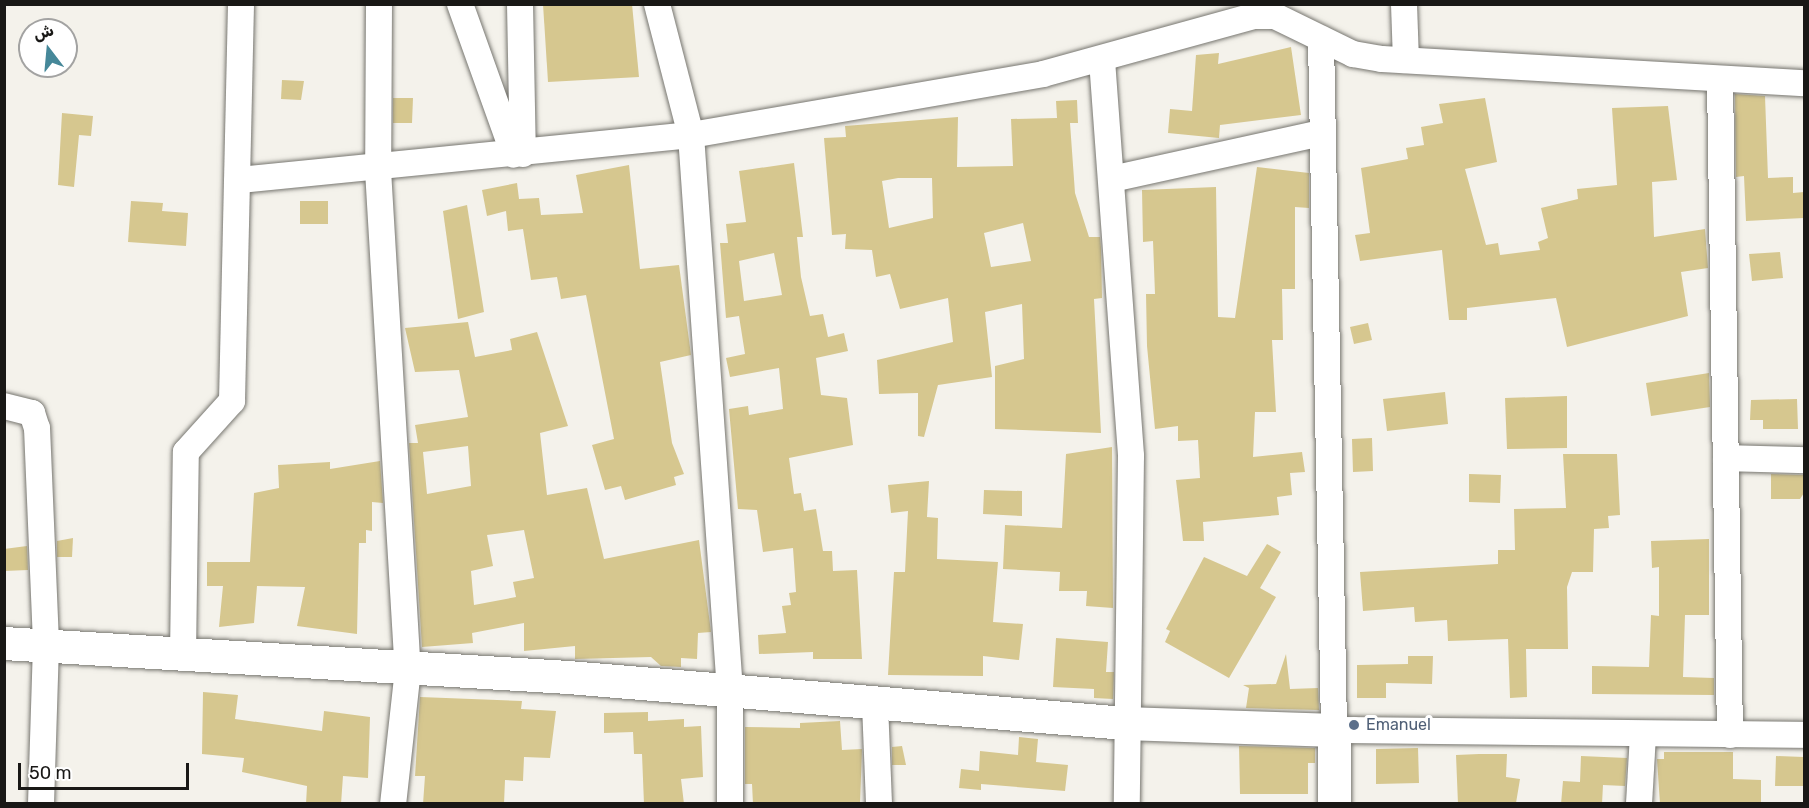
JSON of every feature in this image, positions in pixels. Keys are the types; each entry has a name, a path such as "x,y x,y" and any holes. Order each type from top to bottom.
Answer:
{"street":[{"path":"183,655 186,452 232,401 240,180 241,4"},
{"path":"379,4 378,170 408,669 393,804"},
{"path":"460,4 518,155"},
{"path":"518,155 520,4"},
{"path":"657,4 691,135 730,691 730,804"},
{"path":"1404,4 1406,60"},
{"path":"240,180 378,170 691,135 931,96 1102,60 1253,16 1287,12 1321,39 1353,54 1406,60 1804,83"},
{"path":"1321,39 1334,804"},
{"path":"1102,60 1132,476 1125,723 1127,804"},
{"path":"1720,79 1730,735"},
{"path":"1112,179 1322,133"},
{"path":"4,406 32,413 38,428 46,645 41,804"},
{"path":"1726,458 1804,460"},
{"path":"4,643 730,691 1125,723 1334,730 1804,735"},
{"path":"875,704 879,804"},
{"path":"1639,804 1643,734"}],"building":[{"path":"543,4 632,4 639,77 548,82"},
{"path":"1291,47 1301,115 1220,125 1219,138 1168,133 1170,109 1192,111 1196,55 1219,53 1218,64"},
{"path":"282,80 304,81 301,100 281,99"},
{"path":"1735,94 1765,96 1768,178 1793,177 1793,193 1804,192 1804,218 1746,221 1744,176 1736,177"},
{"path":"393,98 413,98 412,123 393,123"},
{"path":"1485,98 1497,162 1465,169 1486,245 1498,243 1500,255 1540,250 1538,242 1548,238 1541,208 1578,199 1577,189 1617,185 1612,108 1668,106 1677,180 1652,182 1654,237 1705,229 1708,268 1681,272 1688,316 1567,347 1556,298 1467,308 1467,320 1449,320 1442,250 1360,261 1355,235 1370,233 1361,168 1408,159 1406,148 1424,145 1421,127 1443,123 1439,104"},
{"path":"1077,100 1078,123 1070,123 1075,193 1089,237 1100,237 1102,298 1094,299 1101,433 995,429 995,366 1024,359 1022,304 985,312 992,377 938,385 924,437 918,436 918,393 879,394 877,360 953,342 948,298 900,309 890,274 876,277 872,250 845,249 846,234 832,235 824,138 846,137 845,126 958,117 957,167 1013,166 1011,119 1057,118 1056,101","holes":["898,178 932,178 933,218 889,228 882,181","1023,223 1031,261 991,267 984,233"]},
{"path":"62,113 93,116 91,136 79,135 74,187 58,185"},
{"path":"794,163 803,237 797,237 801,277 810,316 823,314 828,337 844,333 848,351 816,358 821,395 847,398 853,445 789,458 794,494 801,493 804,511 816,509 823,551 832,551 833,571 857,570 862,659 813,659 813,652 759,654 758,635 786,633 782,606 791,605 789,593 796,592 793,548 763,552 757,510 738,509 729,409 748,406 749,415 783,409 779,368 730,377 726,358 745,354 739,316 726,318 720,243 728,243 726,224 746,222 739,171","holes":["774,253 782,295 744,301 739,261"]},
{"path":"629,165 640,269 679,265 691,355 660,362 672,443 684,474 674,477 676,485 625,500 621,486 605,490 592,445 614,439 586,295 561,299 557,277 531,280 523,229 508,231 506,211 487,216 482,190 517,183 519,199 539,198 541,215 583,213 576,175"},
{"path":"1257,167 1309,173 1309,208 1295,207 1295,289 1282,289 1283,340 1272,340 1276,412 1255,412 1253,457 1302,452 1305,472 1290,473 1292,495 1277,497 1279,515 1203,522 1204,541 1183,541 1176,480 1200,478 1198,440 1178,441 1178,426 1155,429 1147,346 1146,294 1155,294 1153,241 1143,242 1142,190 1216,187 1218,317 1235,318"},
{"path":"131,201 163,203 162,211 188,213 186,246 128,242"},
{"path":"300,201 328,201 328,224 300,224"},
{"path":"467,205 484,312 458,319 443,211"},
{"path":"1780,252 1783,278 1752,281 1749,254"},
{"path":"468,322 475,357 512,350 510,339 537,332 568,426 540,433 547,495 587,488 604,559 699,540 711,632 698,633 697,659 681,658 681,667 661,666 651,657 575,659 575,646 524,651 524,623 472,633 473,643 422,647 409,443 418,443 415,425 468,417 459,370 415,372 405,328","holes":["468,446 471,486 427,494 423,452","524,530 534,578 513,582 516,597 474,605 471,571 493,566 487,535"]},
{"path":"1368,323 1372,340 1354,344 1350,327"},
{"path":"1709,373 1710,407 1651,416 1646,383"},
{"path":"1445,392 1448,424 1387,431 1383,399"},
{"path":"1567,396 1567,448 1507,449 1505,398"},
{"path":"1797,399 1798,429 1763,429 1763,420 1750,420 1751,400"},
{"path":"1372,438 1373,471 1353,472 1352,439"},
{"path":"1112,447 1113,608 1086,606 1087,591 1059,591 1060,572 1003,569 1005,525 1062,528 1066,454"},
{"path":"1563,454 1617,454 1620,515 1608,516 1609,528 1594,529 1593,572 1572,572 1567,587 1568,649 1526,649 1527,697 1510,698 1508,639 1448,641 1447,620 1415,622 1414,607 1363,611 1360,572 1498,564 1498,550 1515,550 1514,509 1566,508"},
{"path":"380,461 383,503 372,502 372,531 366,530 366,543 359,543 357,634 297,626 305,587 257,586 254,623 219,627 223,586 207,586 207,562 250,562 254,493 279,488 278,465 330,462 330,469"},
{"path":"1469,474 1501,475 1500,503 1469,502"},
{"path":"1771,474 1804,475 1804,493 1800,499 1771,499"},
{"path":"929,481 927,517 938,518 937,559 998,562 993,622 1023,624 1019,660 983,656 983,676 888,675 894,572 905,572 908,511 891,513 888,485"},
{"path":"984,490 1022,491 1022,516 983,514"},
{"path":"73,538 72,557 57,557 57,541"},
{"path":"1709,539 1709,615 1685,615 1683,677 1714,678 1714,695 1592,694 1592,666 1649,667 1651,615 1659,616 1659,567 1652,568 1651,541"},
{"path":"1267,544 1281,552 1260,588 1276,597 1229,678 1165,642 1170,631 1166,629 1204,557 1247,576"},
{"path":"27,546 28,570 4,571 4,549"},
{"path":"1056,638 1108,642 1106,672 1114,672 1113,699 1094,698 1094,689 1053,687"},
{"path":"1286,654 1290,689 1318,688 1319,710 1246,708 1249,688 1243,685 1276,684"},
{"path":"1408,656 1433,656 1432,684 1386,683 1386,698 1357,698 1357,665 1408,664"},
{"path":"203,692 238,695 235,719 322,731 324,711 370,717 368,778 343,776 341,804 306,804 307,786 242,772 244,758 202,754"},
{"path":"420,697 522,701 521,709 556,711 550,758 524,757 523,781 505,780 504,804 423,804 425,776 415,776"},
{"path":"648,712 648,721 684,719 684,727 701,726 703,777 681,779 684,804 644,804 642,754 634,754 633,732 604,733 604,713"},
{"path":"840,721 842,750 862,749 860,804 753,804 752,784 745,784 745,727 800,728 800,723"},
{"path":"1019,737 1038,739 1036,762 1068,765 1065,791 981,784 981,790 959,788 961,769 979,771 980,751 1018,755"},
{"path":"902,746 906,765 892,765 892,747"},
{"path":"1239,746 1315,748 1315,763 1308,763 1308,794 1240,794"},
{"path":"1418,748 1419,783 1376,784 1376,749"},
{"path":"1664,752 1733,752 1733,779 1761,780 1761,804 1660,804 1657,759 1664,759"},
{"path":"1507,754 1506,777 1520,779 1516,803 1458,804 1456,755"},
{"path":"1581,756 1627,758 1625,786 1603,785 1602,804 1561,804 1563,781 1580,782"},
{"path":"1776,756 1804,757 1804,786 1775,786"}],"place":[{"name":"Emanuel","path":"1354,725"}]}
